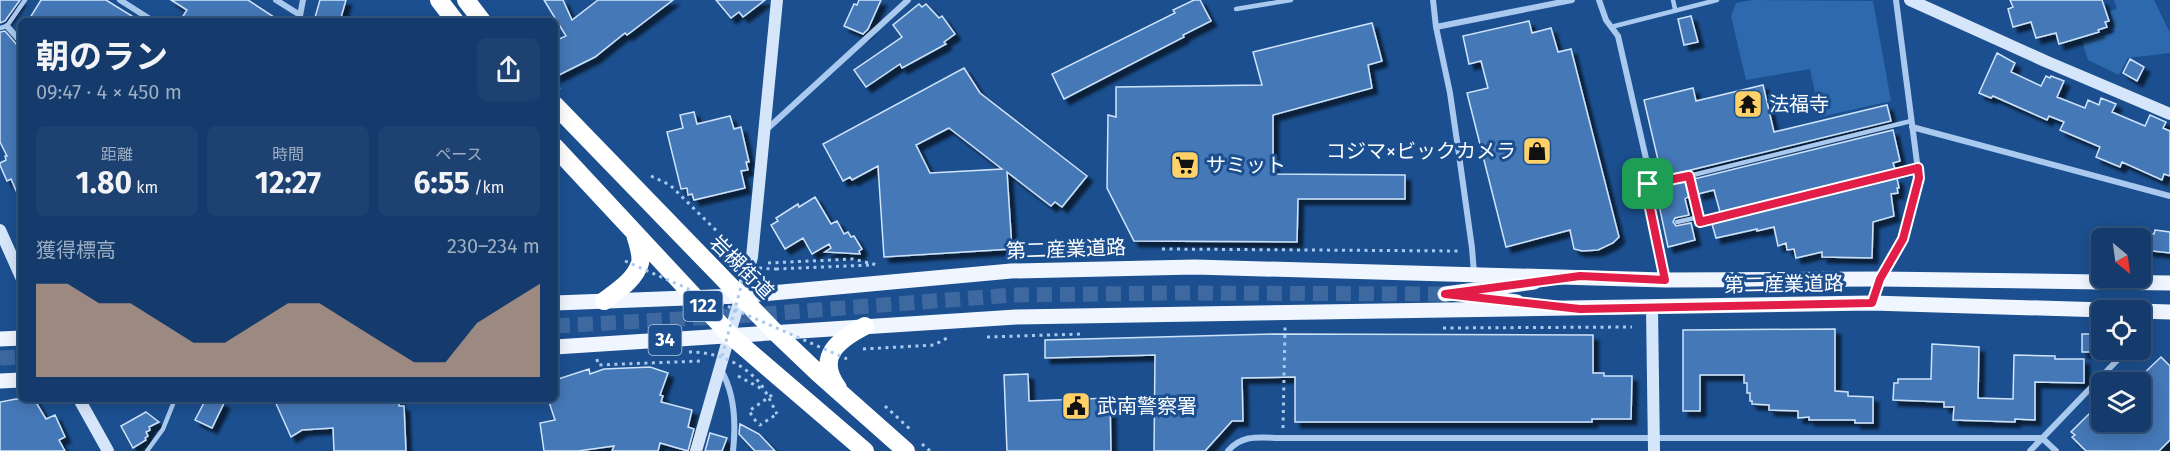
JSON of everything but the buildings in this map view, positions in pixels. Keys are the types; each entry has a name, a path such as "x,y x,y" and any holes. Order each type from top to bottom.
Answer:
{"highway":[{"path":"439,0 452,18"},
{"path":"466,0 480,18"},
{"name":"岩槻街道","path":"558,98 738,303 775,332 906,451"},
{"name":"122","path":"558,150 731,336 865,451"},
{"path":"604,301 628,281 640,261 635,233"},
{"path":"842,395 830,375 829,362 833,349 841,340 865,326"}],"main road":[{"name":"第二産業道路","path":"558,303 695,298 738,303 1011,272 1195,267 1665,280 1880,279 2170,282"},
{"name":"第二産業道路","path":"1580,276 1445,294 1580,309"},
{"name":"第二産業道路","path":"558,347 1016,317 1872,303 2091,309"},
{"name":"第二産業道路","path":"2151,311 2170,312"},
{"path":"0,339 18,338"},
{"path":"0,381 18,380"}],"street":[{"path":"120,0 148,18"},
{"path":"276,0 299,18 303,0"},
{"path":"696,451 752,257 777,0"},
{"path":"766,130 908,0"},
{"path":"1433,0 1436,27 1450,93 1474,273"},
{"path":"1436,27 1572,0"},
{"path":"1599,0 1606,20 1618,36 1650,176 1646,189 1665,280"},
{"path":"1872,303 1880,279 1903,239 1919,178 1896,0"},
{"path":"1910,0 2170,114"},
{"path":"4,27 18,39"},
{"path":"1912,124 2170,196"},
{"path":"0,230 18,270"},
{"path":"1652,308 1654,445"},
{"path":"2030,451 2117,360"},
{"path":"720,370 731,392 734,451"},
{"path":"81,402 108,451"},
{"path":"1228,451 1239,440 1246,438 1654,445 2042,438 2056,451"}],"lane":[{"path":"4,27 25,0"},
{"path":"1236,9 1291,0"},
{"path":"1673,0 1675,9"},
{"path":"1611,27 1717,0"},
{"path":"1648,184 1912,124"},
{"path":"1689,176 1700,222 1918,168"},
{"path":"1677,222 1698,217"},
{"path":"147,451 162,429 174,402"}],"path":[{"path":"649,175 670,185 737,251"},
{"path":"725,253 747,266 762,269 875,265"},
{"path":"625,261 738,303 847,359"},
{"path":"721,356 747,266"},
{"path":"1283,438 1286,313"},
{"path":"847,359 863,349 934,345"},
{"path":"689,352 705,352 721,356 744,369 758,381 777,414 760,425 749,411 773,394"},
{"path":"587,359 597,358 598,365 701,361"},
{"path":"847,359 848,369"}],"shaded area":[{"path":"1752,0 1873,1 1891,101 1820,117 1810,69 1746,80 1731,16 1736,3"},
{"path":"2114,0 2154,0 2170,33 2170,53 2128,58 2119,75 2088,60 2082,41 2115,32 2110,11 2117,9"}],"tunnel":[{"path":"558,326 751,315 1013,295 1445,294"},
{"path":"0,358 18,357"}],"place":[{"name":"法福寺","path":"1748,104"},
{"name":"コジマ×ビックカメラ","path":"1537,151"},
{"name":"サミット","path":"1185,165"},
{"name":"武南警察署","path":"1076,406"}],"route":[{"path":"1918,168 1919,178 1903,239 1880,279 1872,303 1580,309 1445,294 1580,276 1665,280 1646,189 1648,184 1689,176 1700,222 1918,168"}]}
